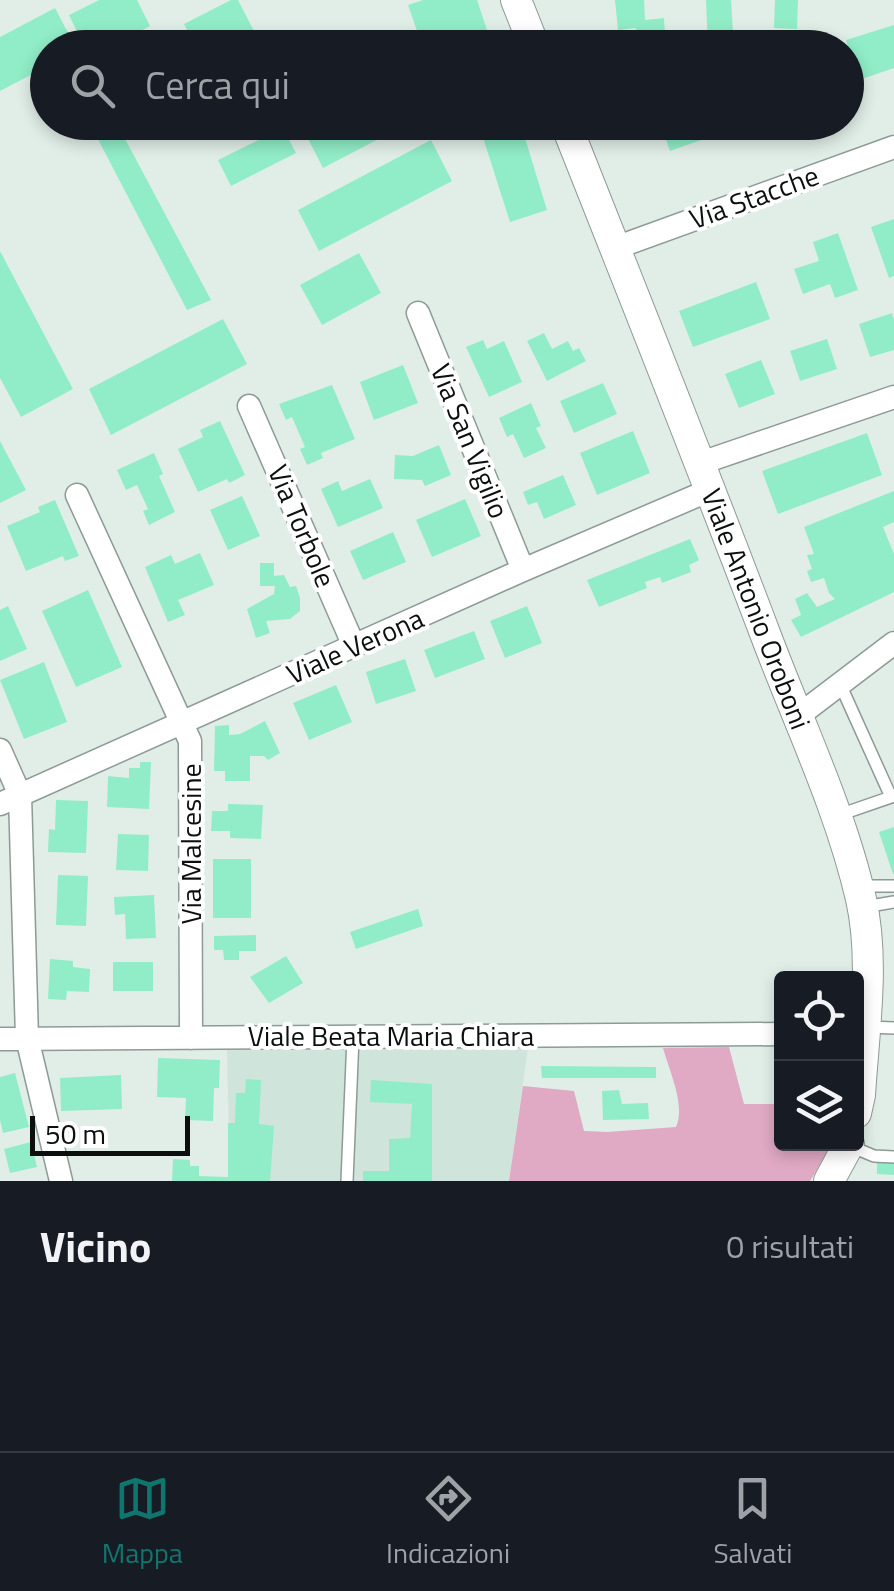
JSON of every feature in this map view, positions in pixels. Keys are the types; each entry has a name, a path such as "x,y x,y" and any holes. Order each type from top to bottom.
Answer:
{"street":[{"path":"516,0 528,30"},
{"name":"Viale Antonio Oroboni","path":"572,140 835,816 860,896 866,946 869,1030 864,1066"},
{"name":"Via Stacche","path":"615,248 894,147"},
{"name":"Via San Vigilio","path":"418,312 523,570"},
{"name":"Viale Verona","path":"10,800 523,570 706,477 894,397"},
{"name":"Via Torbole","path":"250,406 354,646"},
{"name":"Via Malcesine","path":"77,495 190,741 191,1038"},
{"path":"798,716 894,642"},
{"path":"0,750 10,800 27,1038 61,1181"},
{"name":"Viale Beata Maria Chiara","path":"0,1038 774,1034"},
{"path":"0,1050 27,1038"},
{"path":"829,1181 845,1151"}],"lane":[{"path":"835,816 892,796 840,684"},
{"path":"860,896 894,886"},
{"path":"860,896 894,902"},
{"path":"347,1181 353,1036"},
{"path":"864,1151 894,1157"}],"shaded area":[{"path":"729,1047 744,1104 774,1104 774,1151 829,1151 810,1181 509,1181 523,1086 574,1091 584,1131 676,1127 678,1099 663,1048"},
{"path":"528,1048 509,1181 230,1181 227,1049"}],"building":[{"path":"99,0 137,0 150,26 142,30 76,30 69,15"},
{"path":"238,0 253,30 187,30 184,24"},
{"path":"423,0 477,0 487,30 417,30 408,5"},
{"path":"615,0 644,0 645,20 664,18 665,30 618,30"},
{"path":"706,0 731,0 733,30 707,30"},
{"path":"775,0 798,0 797,29 774,28"},
{"path":"55,8 67,30 30,30 30,75 0,91 0,37"},
{"path":"894,25 894,68 864,78 864,34"},
{"path":"98,140 126,140 211,300 187,310"},
{"path":"259,140 289,140 296,153 231,186 218,160"},
{"path":"309,140 377,140 323,168"},
{"path":"431,140 452,181 319,251 298,210"},
{"path":"484,140 526,140 547,210 510,222"},
{"path":"666,140 701,140 670,151"},
{"path":"894,219 894,276 889,278 871,227"},
{"path":"838,233 858,290 835,298 830,284 803,294 794,269 819,261 813,242"},
{"path":"0,251 73,389 21,417 0,378"},
{"path":"359,253 381,293 322,325 300,285"},
{"path":"756,282 770,319 693,347 679,311"},
{"path":"892,313 894,350 870,357 859,324"},
{"path":"223,319 247,364 111,435 89,389"},
{"path":"544,333 552,349 568,341 573,351 579,348 586,361 547,381 527,341"},
{"path":"827,339 837,369 800,381 790,351"},
{"path":"483,340 487,349 504,341 522,382 489,397 466,347"},
{"path":"761,360 775,394 739,408 725,374"},
{"path":"403,365 418,403 374,420 360,382"},
{"path":"603,383 617,414 574,433 560,401"},
{"path":"332,385 355,439 321,453 323,458 307,465 300,449 305,447 292,417 286,420 279,404"},
{"path":"531,403 541,426 536,428 546,448 524,458 513,434 507,437 499,418"},
{"path":"220,421 245,475 198,492 178,449 203,437 200,430"},
{"path":"633,431 650,473 597,495 580,453"},
{"path":"867,433 882,475 778,514 762,471"},
{"path":"0,441 26,490 0,503"},
{"path":"439,445 451,475 425,486 422,480 394,479 395,455 413,456"},
{"path":"154,453 163,474 159,476 175,512 149,525 143,511 148,509 137,485 126,490 117,470"},
{"path":"563,475 576,505 544,519 537,502 528,505 523,492"},
{"path":"370,479 383,508 338,527 321,489 338,481 342,491"},
{"path":"894,491 894,522 883,527 894,554 894,592 801,637 791,620 801,615 795,599 807,593 817,607 835,599 824,578 811,582 807,555 814,554 804,527"},
{"path":"242,496 260,536 228,550 210,510"},
{"path":"465,499 481,536 432,557 416,520"},
{"path":"55,500 79,556 65,561 63,556 26,571 7,526 40,512 38,507"},
{"path":"393,532 406,562 363,580 350,551"},
{"path":"690,539 699,560 689,565 691,572 662,583 660,577 645,582 647,588 599,607 587,580"},
{"path":"200,553 214,585 178,600 185,615 168,622 145,567 171,555 175,564"},
{"path":"260,563 274,563 274,576 284,575 290,587 296,586 300,611 290,619 266,621 270,633 256,638 247,609 274,594 275,586 260,586"},
{"path":"88,590 122,667 76,687 42,611"},
{"path":"8,606 27,649 0,661 0,610"},
{"path":"527,606 542,643 505,658 490,621"},
{"path":"474,631 485,659 435,678 424,650"},
{"path":"405,659 416,691 376,704 366,672"},
{"path":"44,662 67,722 24,739 0,680"},
{"path":"336,685 352,722 309,740 293,703"},
{"path":"265,721 280,753 268,760 264,756 250,756 250,781 225,781 225,771 214,771 215,726 229,725 229,735 240,734"},
{"path":"140,762 151,762 149,809 107,807 108,776 129,778 129,768 140,768"},
{"path":"56,800 88,801 86,853 48,852 49,829 55,830"},
{"path":"228,804 263,805 261,839 230,838 230,831 211,831 212,811 228,811"},
{"path":"894,827 894,874 893,874 879,832"},
{"path":"118,834 149,835 148,871 116,870"},
{"path":"213,859 251,859 251,918 213,918"},
{"path":"58,875 88,876 86,926 56,925"},
{"path":"154,895 156,938 126,939 125,914 115,915 114,897"},
{"path":"418,909 423,926 356,949 350,932"},
{"path":"256,935 256,951 239,951 239,960 224,960 223,950 214,950 214,936"},
{"path":"286,956 303,983 269,1003 250,977"},
{"path":"50,959 73,961 73,967 90,969 89,992 67,991 66,1000 48,999"},
{"path":"113,962 153,962 153,991 113,991"},
{"path":"158,1058 220,1060 213,1121 185,1120 186,1098 157,1097"},
{"path":"541,1066 656,1067 656,1078 542,1078"},
{"path":"15,1073 29,1127 3,1133 0,1077"},
{"path":"121,1075 122,1109 61,1111 60,1078"},
{"path":"246,1079 261,1080 259,1124 274,1126 270,1181 172,1181 173,1159 190,1160 190,1166 199,1166 199,1176 228,1177 228,1123 235,1123 236,1093 245,1093"},
{"path":"371,1080 432,1084 432,1181 363,1181 363,1171 389,1171 389,1139 410,1138 412,1104 370,1102"},
{"path":"619,1090 622,1104 648,1103 649,1119 603,1120 602,1091"},
{"path":"31,1142 37,1167 10,1173 4,1149"},
{"path":"877,1161 894,1161 894,1175 877,1174"}]}
